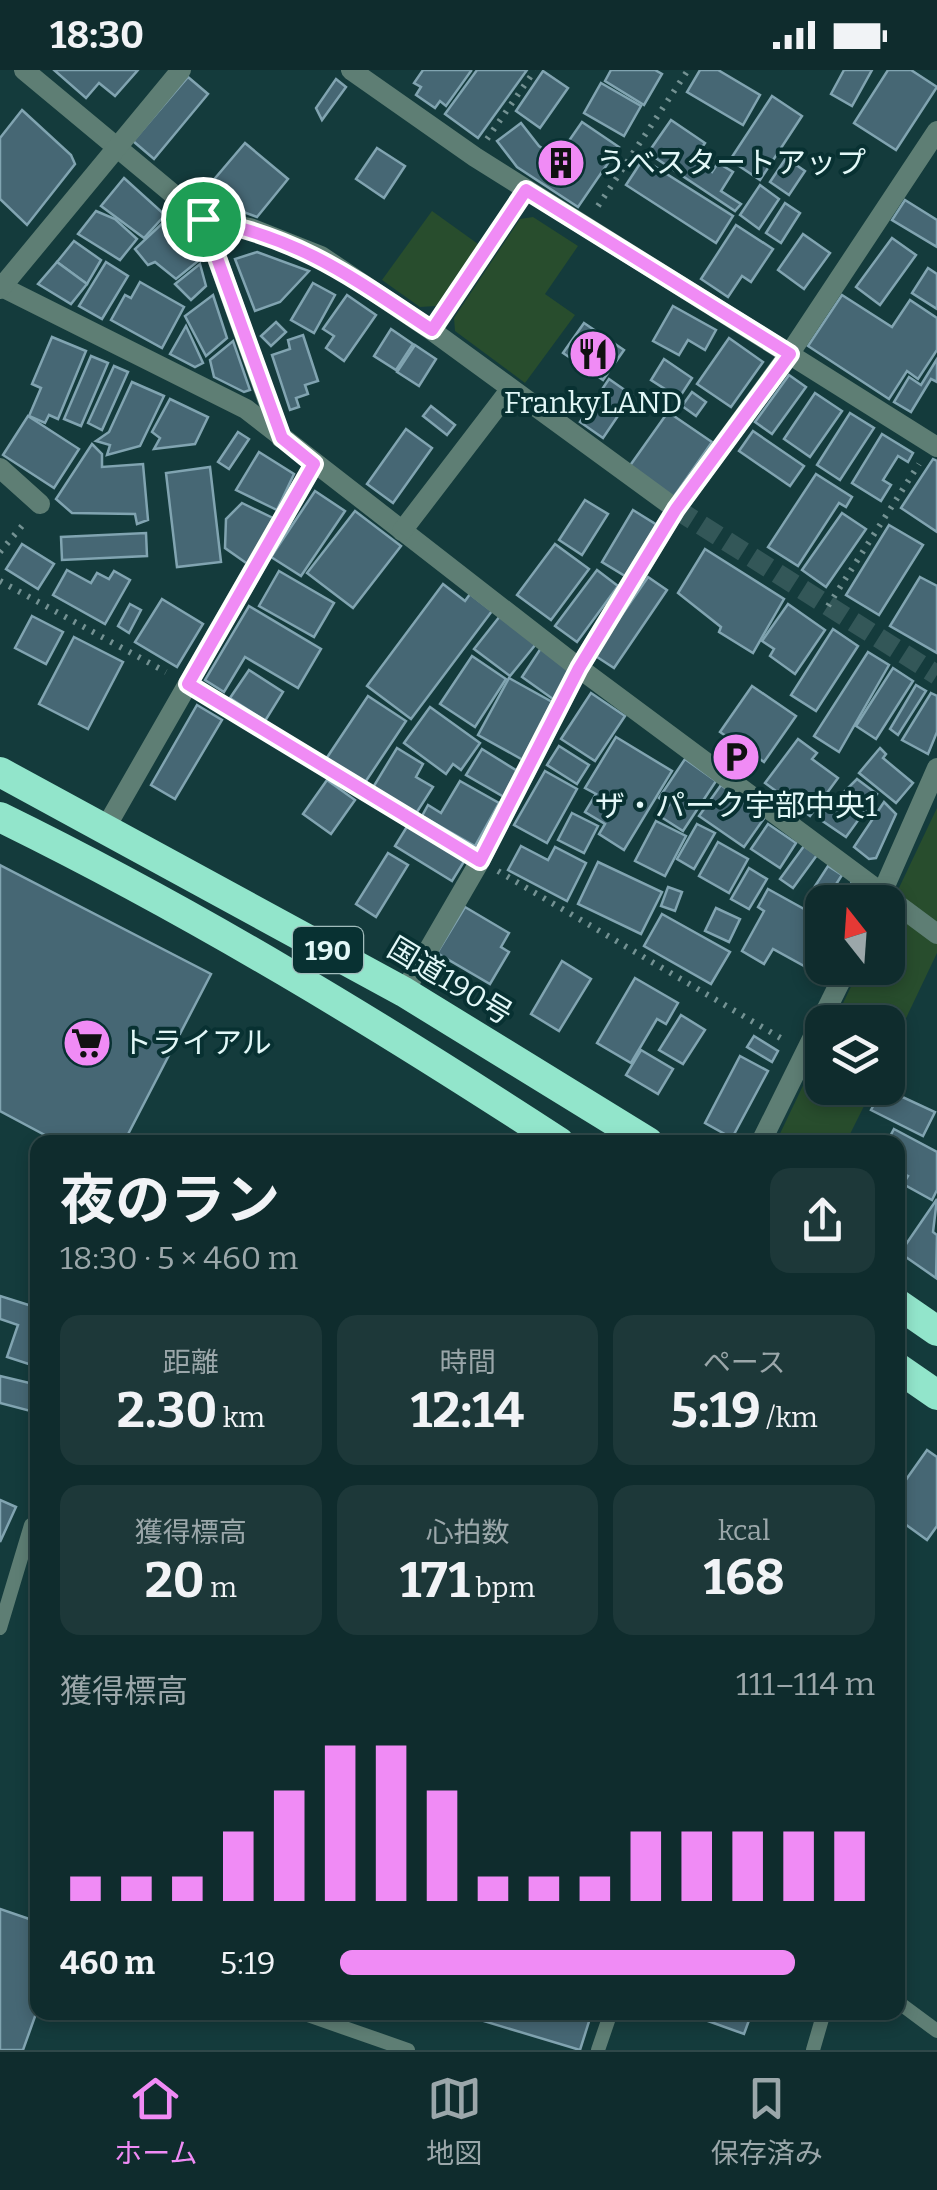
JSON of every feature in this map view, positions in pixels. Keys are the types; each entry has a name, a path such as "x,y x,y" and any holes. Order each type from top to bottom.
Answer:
{"highway":[{"name":"国道190号","path":"0,772 106,826 404,992 637,1135"},
{"name":"190","path":"0,817 87,860 380,1026 547,1135"},
{"path":"905,1309 937,1330"},
{"path":"905,1373 937,1395"}],"street":[{"path":"24,70 203,219 250,228 321,256 432,330 510,391 676,509"},
{"path":"181,70 118,152 1,288 246,409 863,885"},
{"path":"352,70 526,190 586,223 934,446"},
{"path":"404,992 480,861 579,668 676,509 790,354 937,130"},
{"path":"203,219 282,438"},
{"path":"402,531 510,391"},
{"path":"106,826 314,464"},
{"path":"0,468 40,504"},
{"path":"886,885 937,768"},
{"path":"905,914 937,934"},
{"path":"764,1135 805,1057"}],"lane":[{"path":"0,1628 30,1528"},
{"path":"905,2007 937,2032"},
{"path":"322,2020 408,2050"},
{"path":"598,2050 608,2020"},
{"path":"813,2050 822,2020"}],"path":[{"path":"475,157 535,70"},
{"path":"586,223 688,70"},
{"path":"432,330 526,190"},
{"path":"828,606 934,446"},
{"path":"0,552 40,504"},
{"path":"0,582 188,684 805,1052"}],"green space":[{"path":"432,211 478,244 436,306 420,307 382,280"},
{"path":"533,217 578,246 545,294 575,315 525,383 455,331 454,318 520,219"},
{"path":"937,808 937,953 905,1020 905,1005 842,1005 852,985 905,985 905,885 900,885"},
{"path":"805,1081 805,1105 864,1105 850,1135 779,1135"}],"building":[{"path":"54,70 138,70 115,96 99,83 86,98"},
{"path":"423,70 471,71 446,106 440,101 435,108 416,95 421,87 414,83"},
{"path":"477,70 527,70 478,138 445,114"},
{"path":"611,70 655,70 662,74 644,105 605,81"},
{"path":"700,70 718,70 760,95 743,125 687,92"},
{"path":"844,70 872,70 852,106 831,94"},
{"path":"888,70 911,70 937,87 896,150 854,123"},
{"path":"543,71 568,88 540,128 516,111"},
{"path":"188,77 208,94 154,159 133,141"},
{"path":"336,79 346,87 322,120 316,108"},
{"path":"601,83 641,106 624,136 584,113"},
{"path":"772,96 802,116 760,180 730,160"},
{"path":"22,110 71,155 75,164 27,225 0,199 0,138"},
{"path":"671,120 705,143 694,159 712,172 718,163 733,172 721,191 741,204 735,211 648,153"},
{"name":"うべスタートアップ","path":"582,122 619,147 578,207 517,167 497,141 521,123 539,146 557,158"},
{"path":"245,143 288,179 257,217 200,196"},
{"path":"377,148 405,166 384,198 356,179"},
{"path":"786,158 805,171 789,195 770,182"},
{"path":"643,159 733,216 716,243 626,185"},
{"path":"124,178 165,215 144,238 101,206"},
{"path":"760,185 779,199 759,229 740,215"},
{"path":"905,200 937,220 937,247 892,220"},
{"path":"785,203 800,213 781,243 766,233"},
{"path":"96,211 115,219 137,239 120,260 78,234"},
{"path":"168,218 190,236 198,261 176,279 155,262 148,265 135,249"},
{"path":"736,225 773,249 751,282 742,276 728,297 701,279"},
{"path":"803,234 830,253 804,289 778,270"},
{"path":"892,238 916,255 880,305 856,287"},
{"path":"74,241 101,260 87,284 57,262"},
{"path":"257,252 309,271 280,302 255,311 235,259"},
{"path":"57,262 87,284 71,304 38,284"},
{"path":"106,262 128,276 102,319 79,306"},
{"path":"200,264 206,286 191,300 175,284"},
{"path":"928,268 937,274 937,309 912,293"},
{"path":"140,282 184,307 162,348 111,320 125,295 131,298"},
{"path":"313,283 335,295 314,333 291,320"},
{"path":"213,295 227,338 206,356 185,316"},
{"path":"347,295 376,315 344,361 326,348 334,336 323,329"},
{"path":"842,295 892,327 910,300 937,318 937,350 918,379 907,371 889,399 808,346"},
{"path":"673,306 716,330 705,350 688,340 679,355 653,341"},
{"path":"276,322 286,332 271,346 261,336"},
{"path":"584,323 624,350 603,380 563,353"},
{"path":"186,326 203,363 195,367 170,354"},
{"path":"391,329 413,344 396,370 374,356"},
{"path":"303,335 318,381 305,385 308,394 296,398 299,407 290,410 272,355 290,349 288,340"},
{"path":"52,337 86,351 58,419 49,415 45,423 29,416 41,388 32,384"},
{"path":"729,338 763,362 731,407 697,384"},
{"path":"233,341 250,390 244,392 214,377 210,360"},
{"path":"415,345 436,359 419,386 397,372"},
{"path":"91,356 108,363 81,426 64,419"},
{"path":"664,359 692,378 679,398 651,380"},
{"path":"937,359 937,382 931,379 911,412 894,402 909,377 921,385"},
{"path":"114,366 128,372 102,430 88,423"},
{"path":"789,375 806,387 772,434 755,422"},
{"path":"609,379 632,395 603,438 580,422"},
{"path":"132,382 164,396 140,446 107,455 110,445 96,441 109,432"},
{"path":"692,392 706,402 696,416 682,406"},
{"path":"815,393 842,411 810,457 784,439"},
{"path":"170,399 208,417 195,444 154,449 160,438 152,432"},
{"path":"431,406 455,425 447,435 423,416"},
{"path":"668,412 712,442 673,498 629,467"},
{"path":"850,413 874,428 840,480 817,465"},
{"path":"28,416 79,449 54,488 3,455"},
{"path":"406,429 432,448 393,503 367,484"},
{"path":"753,431 804,466 790,486 739,451"},
{"path":"238,432 249,439 229,469 218,462"},
{"path":"882,434 913,453 908,462 898,456 883,480 891,485 881,501 852,483"},
{"path":"92,444 102,454 102,467 143,464 148,520 137,524 135,514 72,513 56,499"},
{"path":"259,452 294,474 277,510 236,490"},
{"path":"933,459 937,461 937,532 901,508"},
{"path":"210,467 221,562 177,567 166,473"},
{"path":"816,474 852,497 846,507 839,503 798,566 768,547"},
{"path":"315,491 345,511 301,576 271,557"},
{"path":"585,500 608,514 582,555 559,540"},
{"path":"242,503 275,519 249,565 225,548 226,519"},
{"path":"633,510 657,525 625,576 602,562"},
{"path":"355,511 401,546 353,608 307,573"},
{"path":"842,513 866,529 826,587 802,570"},
{"path":"889,525 923,545 879,615 846,595"},
{"path":"146,533 147,556 62,560 61,537"},
{"path":"22,544 54,564 38,589 6,569"},
{"path":"555,544 589,569 551,620 517,595"},
{"path":"705,549 784,599 753,653 719,632 721,627 678,593"},
{"path":"67,570 91,583 97,573 109,579 114,571 130,580 105,624 53,595"},
{"path":"597,570 618,586 577,642 555,626"},
{"path":"279,571 334,603 314,637 259,606"},
{"path":"648,577 667,590 614,668 594,655"},
{"path":"920,577 937,586 937,653 890,626"},
{"path":"443,584 465,601 470,594 492,611 411,719 367,686"},
{"path":"162,599 203,624 177,667 135,642"},
{"path":"130,604 141,610 129,633 118,626"},
{"path":"788,604 825,630 795,674 770,656 774,649 762,641"},
{"path":"249,606 321,649 298,688 245,657 224,692 205,680"},
{"path":"32,616 63,632 46,664 15,648"},
{"path":"500,616 536,644 510,676 474,649"},
{"path":"833,629 858,646 816,711 791,695"},
{"path":"74,637 123,662 88,729 39,704"},
{"path":"541,648 573,671 553,699 522,677"},
{"path":"868,652 889,665 839,752 814,736"},
{"path":"472,656 506,679 475,727 440,704"},
{"path":"893,668 913,681 876,739 856,726"},
{"path":"249,670 283,692 265,721 230,698"},
{"path":"509,678 554,703 523,760 478,735"},
{"path":"916,685 926,691 898,735 890,729"},
{"path":"752,686 796,716 764,762 720,732"},
{"path":"591,693 625,716 595,761 561,739"},
{"path":"931,693 937,696 937,732 928,754 902,740"},
{"path":"368,696 406,721 364,784 326,759"},
{"path":"197,705 222,720 175,799 151,785"},
{"path":"430,707 480,743 461,770 453,764 446,774 404,743"},
{"path":"616,737 672,771 624,850 599,834 605,824 585,812 596,794 585,788"},
{"path":"798,739 817,753 812,759 838,778 810,816 765,783"},
{"path":"559,746 589,765 577,784 547,765"},
{"path":"397,748 423,764 416,777 433,787 415,815 372,789"},
{"path":"880,748 886,754 883,758 913,783 896,803 859,773"},
{"path":"482,749 519,772 504,797 466,775"},
{"path":"685,759 716,781 683,831 661,817 669,805 659,798"},
{"path":"545,771 577,789 547,843 514,825"},
{"path":"857,779 877,794 846,837 818,818"},
{"path":"327,780 355,800 331,834 303,814"},
{"path":"460,781 499,803 475,846 422,816 428,805 441,813"},
{"path":"721,785 765,817 744,847 699,816"},
{"path":"884,802 896,814 876,858 869,859 854,847"},
{"path":"572,813 598,826 584,853 558,840"},
{"path":"656,821 686,836 665,876 635,861"},
{"path":"697,824 715,833 694,869 677,859"},
{"path":"768,824 796,843 780,868 751,849"},
{"path":"408,825 465,860 452,881 395,846"},
{"path":"718,842 748,859 729,893 699,876"},
{"path":"521,846 548,860 555,847 586,863 567,901 508,870"},
{"path":"804,846 817,855 793,888 780,879"},
{"path":"388,853 408,865 376,917 356,904"},
{"path":"598,862 662,892 641,934 578,904"},
{"name":"トライアル","path":"0,865 211,974 128,1135 45,1135 0,1111"},
{"path":"828,866 842,875 836,885 816,885"},
{"path":"749,868 767,879 749,909 731,899"},
{"path":"668,887 682,892 675,911 661,906"},
{"path":"768,889 805,910 805,967 773,949 764,964 742,951 764,911 758,907"},
{"path":"465,907 509,933 501,947 509,952 490,984 437,953"},
{"path":"716,908 740,919 729,942 705,931"},
{"path":"662,914 730,952 711,984 644,946"},
{"path":"562,961 591,979 559,1031 531,1014"},
{"path":"635,978 678,1003 666,1024 657,1019 631,1063 597,1043"},
{"path":"681,1015 705,1030 683,1064 659,1050"},
{"path":"754,1036 778,1051 772,1062 747,1047"},
{"path":"641,1050 673,1069 658,1094 626,1075"},
{"path":"740,1056 768,1071 734,1135 705,1123"},
{"path":"905,1098 935,1112 923,1136 871,1110 874,1105 905,1105"},
{"path":"894,1129 937,1152 937,1190 932,1200 905,1185 905,1135 891,1135"},
{"path":"937,1199 933,1232 937,1235 936,1278 905,1256 905,1246"},
{"path":"0,1296 30,1305 30,1364 7,1357 18,1325 0,1319"},
{"path":"0,1376 30,1383 30,1411 0,1403"},
{"path":"927,1450 937,1457 937,1526 927,1540 905,1524 905,1481"},
{"path":"0,1500 16,1507 0,1542"},
{"path":"0,1909 30,1919 30,2020 34,2020 23,2050 0,2050"},
{"path":"480,2020 589,2020 580,2050"},
{"path":"705,2020 749,2020 744,2034"}],"tunnel":[{"path":"676,509 937,675"}],"place":[{"name":"うべスタートアップ","path":"561,163"},
{"name":"FrankyLAND","path":"593,354"},
{"name":"ザ・パーク宇部中央1","path":"736,757"},
{"name":"トライアル","path":"87,1043"}],"route":[{"path":"526,190 586,223 790,354 676,509 579,668 480,861 188,684 314,464 282,438 203,219 250,228 321,256 432,330 526,190"}]}
